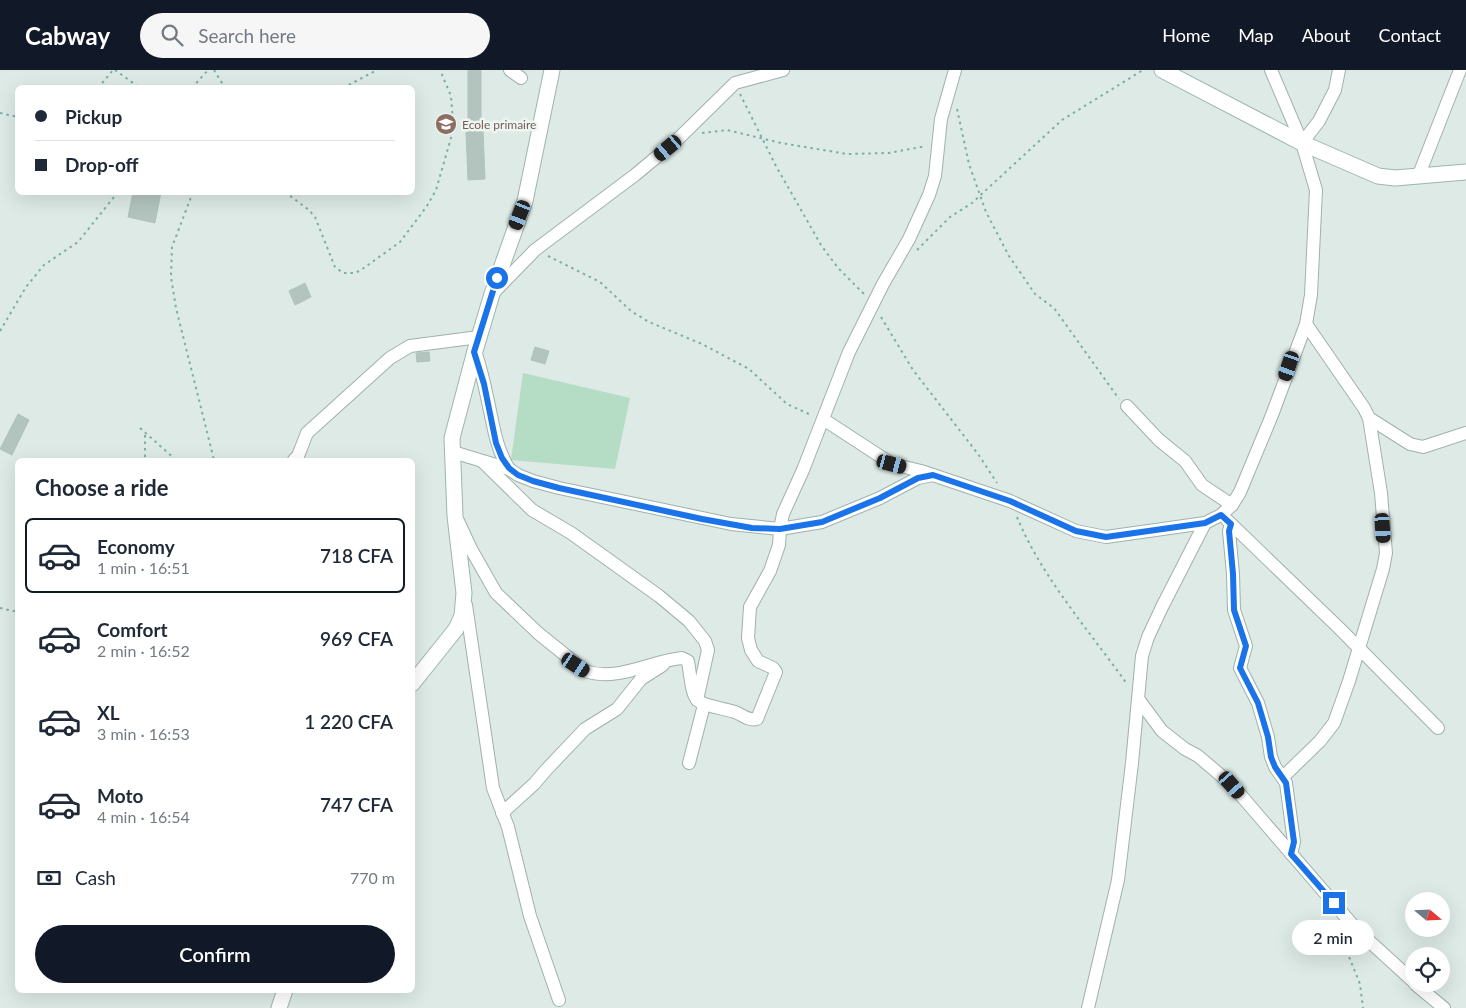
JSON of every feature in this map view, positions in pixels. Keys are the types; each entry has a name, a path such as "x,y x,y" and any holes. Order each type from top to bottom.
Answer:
{"street":[{"path":"510,70 522,78"},
{"path":"552,70 525,201 492,294 452,438 455,516 464,593 493,788 508,828 530,916 559,1000"},
{"path":"492,294 535,250 635,175 671,145 735,83 755,74 783,70"},
{"path":"455,516 496,593 538,633 585,671 593,674 620,672 682,658 688,661 694,694 700,703 737,713 749,719 757,719 776,672 773,668 758,661 754,656 748,638 750,607 776,556 783,514 803,470 848,352 874,305 883,284 909,239 929,195 935,176 941,118 955,70"},
{"path":"1162,70 1302,143 1378,176 1418,176 1464,172"},
{"path":"823,419 892,464 933,475 1010,501 1076,531 1106,537 1205,523 1221,515 1232,505 1248,474 1254,454 1272,415 1306,324 1311,295 1316,190 1302,143 1271,70"},
{"path":"1302,143 1319,121 1335,90 1339,70"},
{"path":"1418,176 1460,70"},
{"path":"1283,777 1320,741 1334,723 1383,569 1386,553 1381,493 1369,418 1306,324"},
{"path":"296,458 307,433 390,358 410,346 477,344"},
{"path":"477,344 496,443 502,458 509,468 518,475 533,481 721,522 752,528 780,529 822,522 880,498 912,480 933,475"},
{"path":"1127,406 1159,440 1184,461 1206,489 1232,505"},
{"path":"1369,418 1410,444 1422,447 1466,433"},
{"path":"453,452 509,468"},
{"path":"481,460 532,510 579,538 659,596 689,621 705,641 708,650 689,763"},
{"path":"1221,515 1358,647 1438,728"},
{"path":"1088,1008 1118,880 1139,700 1142,656 1148,637 1205,523"},
{"path":"1231,524 1229,531 1234,610 1246,646 1240,668 1258,703 1268,737 1271,757 1275,767 1286,783 1294,842 1291,854"},
{"path":"415,680 456,629 462,616 464,593"},
{"path":"502,813 529,790 585,729 617,709 641,679 674,659"},
{"path":"1139,700 1162,731 1198,756 1232,785 1357,930 1405,974"},
{"path":"1425,992 1444,1008"},
{"path":"279,1008 283,993"}],"path":[{"path":"101,85 114,70 136,85"},
{"path":"195,85 208,70"},
{"path":"214,70 223,85"},
{"path":"349,85 377,70"},
{"path":"289,195 304,205 315,217 335,267 343,273 355,273 361,270 400,242 436,190 451,138 453,122 451,96 440,70"},
{"path":"918,250 950,217 980,195 1062,120 1143,70"},
{"path":"735,83 762,140 821,245 838,268 874,305"},
{"path":"957,106 965,148 986,212 1010,256 1035,294 1054,308 1119,399 1127,406"},
{"path":"0,113 15,116"},
{"path":"701,133 727,130 762,140 848,154 889,152 938,144"},
{"path":"0,331 26,287 44,265 78,242 116,195"},
{"path":"192,195 172,247 171,277 176,308 214,458"},
{"path":"535,250 600,282 631,311 649,322 702,344 749,369 787,404 800,412 823,419"},
{"path":"140,428 174,458"},
{"path":"145,434 145,458"},
{"path":"0,608 15,611"},
{"path":"1357,930 1345,947 1360,984 1364,1008"}],"green space":[{"path":"523,373 630,398 615,469 511,460"}],"building":[{"path":"468,70 481,70 481,131 483,131 485,179 468,180 466,132 468,132"},
{"path":"132,195 160,195 155,223 128,217"},
{"path":"305,283 311,297 295,305 289,291"},
{"path":"535,347 549,351 545,364 531,360"},
{"path":"429,352 430,361 417,362 416,353"},
{"path":"18,414 29,420 12,455 0,449"}],"place":[{"name":"Ecole primaire","path":"446,124"}],"route":[{"path":"497,278 474,352 484,384 496,443 502,458 509,468 518,475 533,481 702,519 752,528 780,529 822,522 880,498 906,483 933,475 1010,501 1076,531 1106,537 1205,523 1221,515 1231,524 1229,531 1234,610 1246,646 1240,668 1258,703 1268,737 1271,757 1275,767 1286,783 1294,842 1291,854 1334,903"}]}
